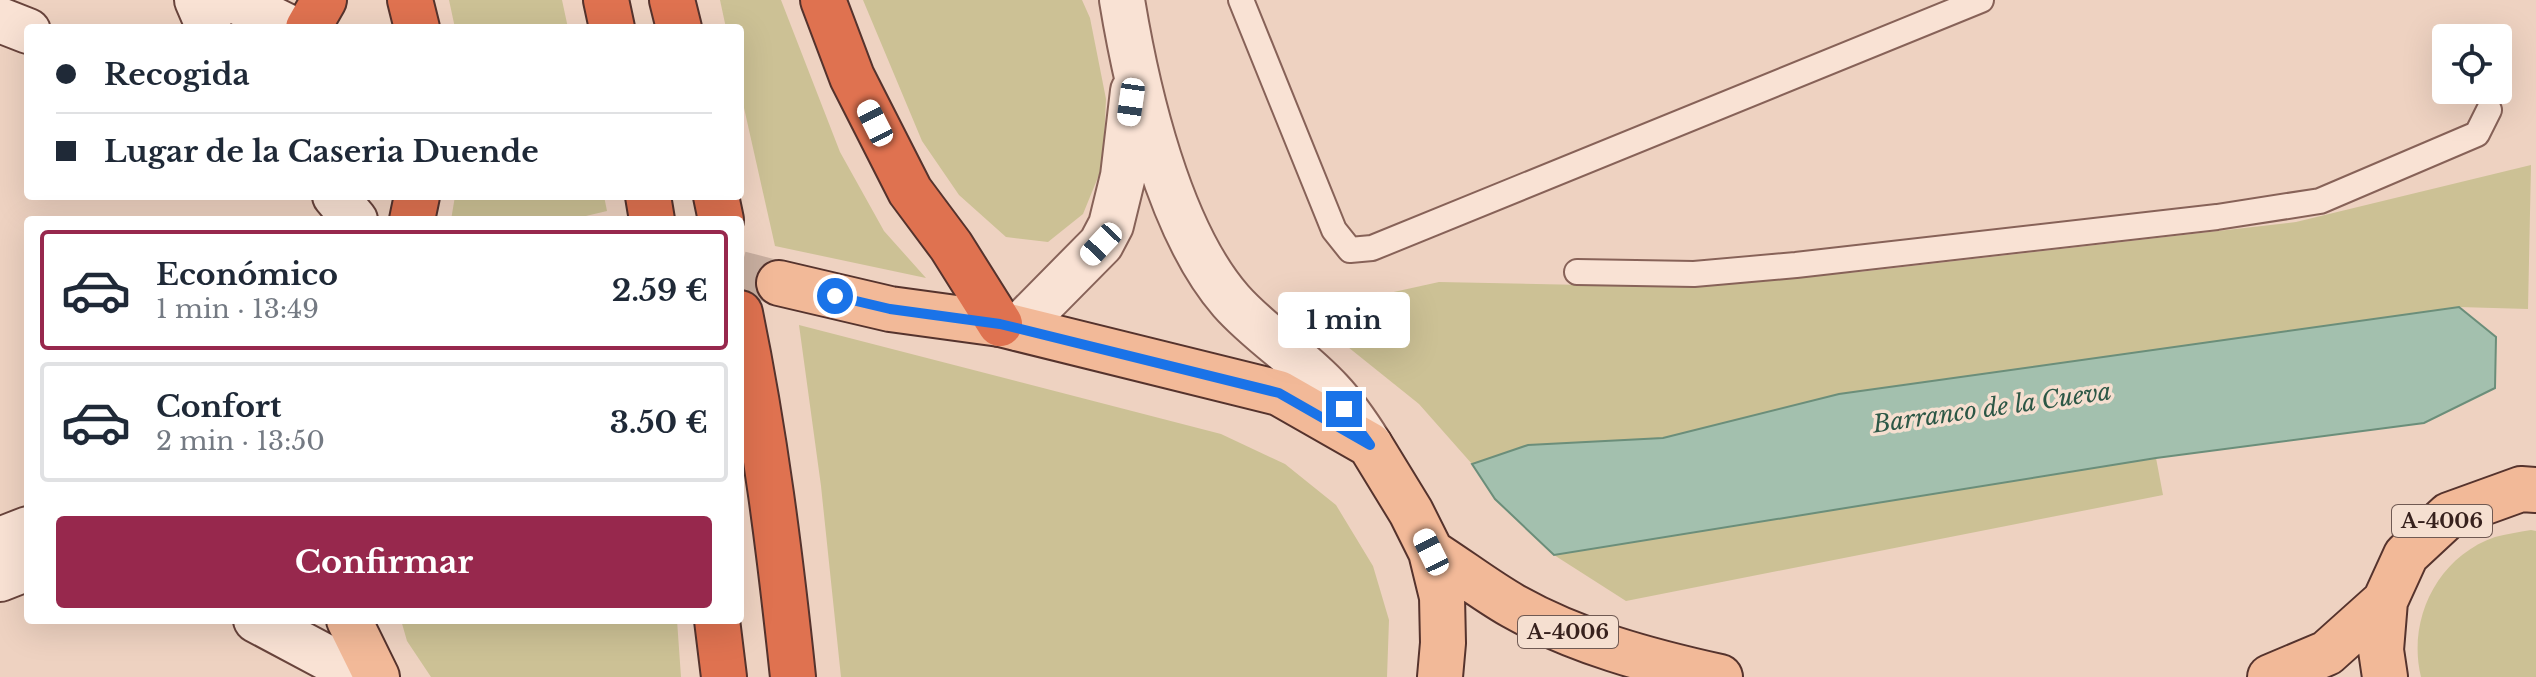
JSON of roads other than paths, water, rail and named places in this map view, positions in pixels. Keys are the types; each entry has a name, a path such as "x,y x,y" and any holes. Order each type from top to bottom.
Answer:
{"highway":[{"path":"310,24 324,0"},
{"path":"410,0 416,24"},
{"path":"606,0 611,24"},
{"path":"672,0 678,24"},
{"path":"823,0 852,77 910,191 1009,326"},
{"path":"744,332 760,409 776,518 793,677"},
{"path":"717,624 724,677"}],"main road":[{"path":"779,283 890,309 1009,326 1279,393 1370,445 1411,512 1431,552 1442,597 1440,677"},
{"name":"A-4006","path":"2385,677 2381,650 2385,601 2406,555 2449,515 2531,482"},
{"name":"A-4006","path":"1431,552 1511,605 1594,643 1653,662 1720,677"},
{"name":"A-4006","path":"2270,677 2327,653 2385,601"},
{"path":"351,624 377,677"}],"street":[{"path":"197,0 207,24"},
{"path":"234,0 282,24"},
{"path":"1122,0 1135,77 1172,195 1197,250 1230,300 1329,390 1370,445"},
{"path":"0,20 24,29"},
{"path":"1009,326 1101,244 1111,225 1123,176 1135,77"},
{"path":"338,200 352,216"},
{"path":"0,540 24,531"},
{"path":"0,579 24,570"},
{"path":"264,624 363,677"}],"lane":[{"path":"1241,0 1334,230 1350,250 1372,248 1981,0"},
{"path":"1577,272 1694,274 1782,267 2217,217 2320,201 2477,134 2489,110"}],"water":[{"name":"Barranco de la Cueva","path":"2459,307 2496,337 2495,388 2424,423 2156,458 1554,555 1495,499 1472,464 1528,445 1663,438 1839,394"}],"tunnel":[{"path":"744,274 779,283"}]}
